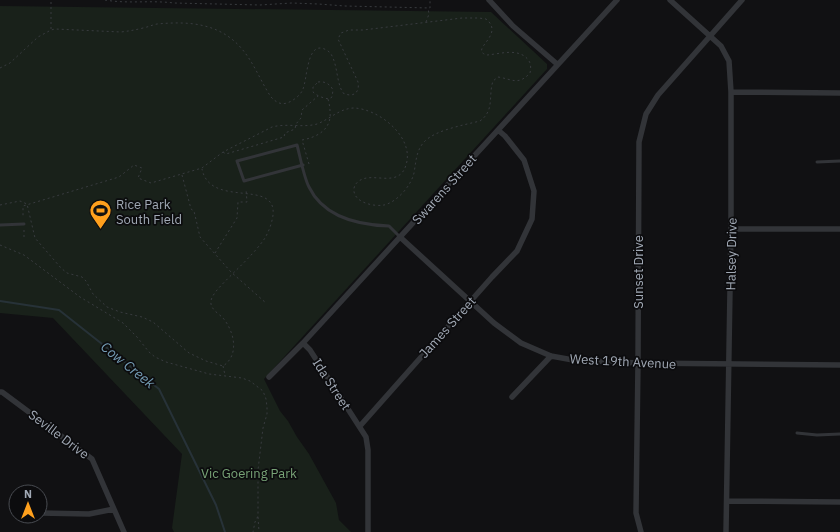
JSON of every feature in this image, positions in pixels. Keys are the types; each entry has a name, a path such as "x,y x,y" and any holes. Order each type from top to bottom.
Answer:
{"street":[{"path":"489,0 513,26 557,64"},
{"name":"Swarens Street","path":"269,378 303,343 617,0"},
{"name":"Halsey Drive","path":"670,0 721,46 729,61 731,92 731,229 726,532"},
{"name":"Sunset Drive","path":"641,532 636,513 639,142 646,114 658,95 742,0"},
{"path":"731,92 840,93"},
{"name":"James Street","path":"360,426 470,301 517,251 532,219 534,191 524,160 505,136 498,130"},
{"path":"731,229 840,229"},
{"name":"West 19th Avenue","path":"400,237 494,323 521,343 551,356 573,360 638,363 840,366"},
{"name":"Ida Street","path":"303,343 310,350 360,426"},
{"path":"512,397 551,356"},
{"name":"Seville Drive","path":"0,392 92,458 124,532"},
{"path":"360,426 366,437 368,450 368,532"},
{"path":"727,501 840,502"},
{"path":"48,514 89,514 114,509"}],"lane":[{"path":"303,166 244,181 237,160 297,145 303,166 309,187 323,206 342,218 369,225 389,226 400,237"},
{"path":"818,162 840,161"},
{"path":"0,225 24,224"},
{"path":"797,433 817,435 840,434"}],"path":[{"path":"51,0 51,30"},
{"path":"105,0 114,2 260,5 328,4 345,6 428,8"},
{"path":"276,4 278,0"},
{"path":"426,22 429,14 428,8 430,8 430,0"},
{"path":"0,68 10,63 38,37 55,29 121,32 131,31 156,24 188,23 204,25 225,35 243,50 271,97 274,101 282,104 291,101 304,88 311,55 319,48 326,50 331,55 343,93 349,96 357,93 358,82 338,39 341,32 345,30 363,30 468,18 479,18 486,20 491,24 492,34 482,48 484,54 487,55 509,52 522,54 529,60 530,64 530,73 519,81 498,77 493,81 491,85 489,110 480,121 435,135 423,143 418,151 411,182 394,200 384,205 372,205 360,201 355,195 354,189 357,182 362,179 389,179 403,172 406,165 407,155 400,133 388,121 360,109 347,109 309,126 272,127 223,152 202,168 182,174 151,183 138,178 142,168 134,165 119,177 23,206"},
{"path":"318,82 325,82 331,87 333,92 332,96 328,99 318,96 313,92 313,87 318,82"},
{"path":"223,152 226,154 284,137 284,134 294,130 301,118 302,110 318,96"},
{"path":"309,164 302,140 313,138 323,132 328,125 330,109 328,99"},
{"path":"27,204 35,238 67,273 82,277 93,294 101,302 120,312 148,319 189,353 206,361 223,366 228,363 233,352 233,336 223,318 211,304 212,296 261,243 272,222 273,211 270,201 262,196 230,192 218,188 203,177 202,168"},
{"path":"182,174 191,209 194,211 200,237 232,273 266,303"},
{"path":"215,254 237,218 238,202 247,202 246,189"},
{"path":"0,205 20,201 27,204"},
{"path":"0,244 18,251 80,297 123,323 155,357 209,374 242,378 250,381 263,391 266,399 267,414 263,428 258,470 259,532"},
{"path":"223,366 225,376"},
{"path":"253,532 258,516"}],"green space":[{"name":"Vic Goering Park","path":"0,6 491,12 547,64 547,69 264,379 280,411 309,454 336,503 339,520 351,532 174,532 172,528 182,454 53,318 0,313"}],"waterway":[{"name":"Cow Creek","path":"0,301 59,310 159,389 216,505 225,532"}],"place":[{"name":"Rice Park South Field","path":"100,230"}]}
